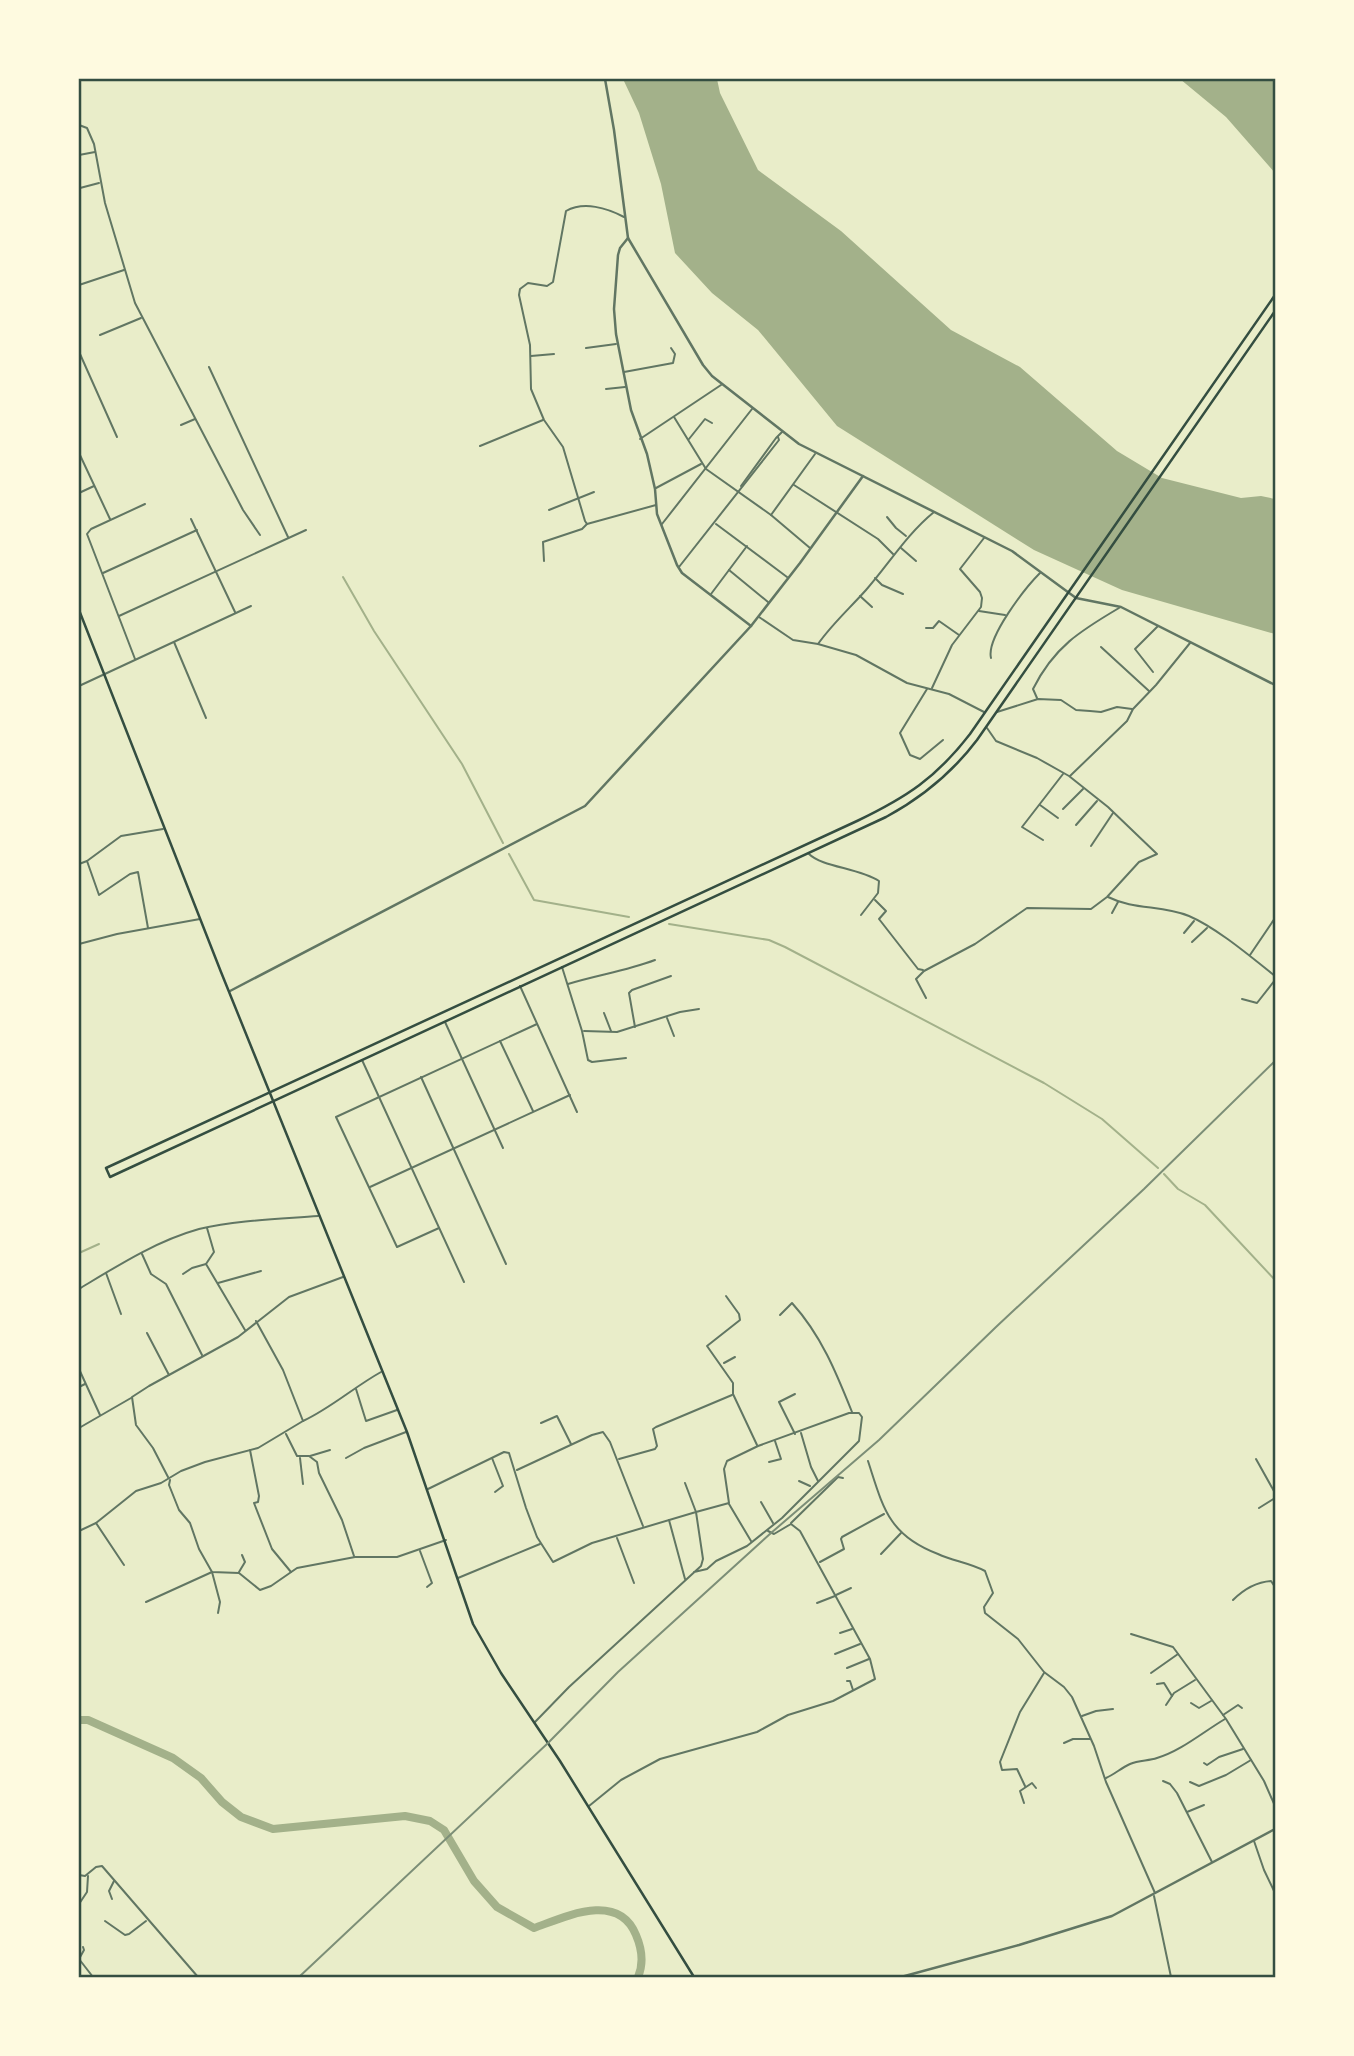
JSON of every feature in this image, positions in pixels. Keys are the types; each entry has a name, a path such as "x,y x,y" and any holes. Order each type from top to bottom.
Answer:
{"main road":[{"path":"1275,295 989,707 945,763 908,795 106,1168 110,1177 808,854 886,817 923,795 966,755 1275,310"},
{"path":"79,610 164,829 407,1432 429,1489 473,1624 501,1673 535,1722 694,1977"}],"street":[{"path":"605,79 616,140 628,238 703,365 722,384 782,432 1026,560 1076,598 1121,607 1275,685"},
{"path":"79,125 87,128 96,152 100,183 124,270 141,318 243,510 260,535"},
{"path":"79,155 96,152"},
{"path":"80,187 100,183"},
{"path":"587,524 577,499 563,447 544,419 531,389 531,356 520,289 528,283 547,286 553,282 566,211 582,206 593,207 625,218"},
{"path":"628,238 620,248 614,309 626,387 640,439 647,454 661,525 679,568 692,583 751,626"},
{"path":"79,285 124,270"},
{"path":"100,335 141,318"},
{"path":"586,348 619,344"},
{"path":"624,372 673,363 675,354 671,348"},
{"path":"80,354 117,437"},
{"path":"531,356 554,354"},
{"path":"209,367 288,538"},
{"path":"640,439 722,384"},
{"path":"606,389 626,387"},
{"path":"661,525 752,409"},
{"path":"674,417 706,469 771,515 811,549"},
{"path":"181,425 195,419"},
{"path":"480,446 544,419"},
{"path":"688,440 705,419 712,423"},
{"path":"679,568 715,524 741,487 741,482 782,432"},
{"path":"771,515 816,452"},
{"path":"79,453 110,520"},
{"path":"655,489 702,463"},
{"path":"230,991 585,806 751,626 863,476"},
{"path":"794,485 878,538 894,555"},
{"path":"79,493 94,486"},
{"path":"550,510 594,492"},
{"path":"135,659 87,534 91,529 145,504"},
{"path":"544,561 543,541 582,529 587,524 656,505"},
{"path":"818,644 836,619 860,596 908,537 935,512"},
{"path":"887,517 908,537"},
{"path":"191,519 236,613"},
{"path":"715,524 788,578"},
{"path":"102,573 197,530"},
{"path":"119,616 306,530"},
{"path":"932,689 952,645 979,611 982,598 980,592 960,569 984,538"},
{"path":"710,595 747,546"},
{"path":"901,548 916,561"},
{"path":"729,570 769,603"},
{"path":"991,658 990,649 1005,616 1041,573"},
{"path":"875,577 882,585 903,594"},
{"path":"860,596 872,607"},
{"path":"79,686 251,606"},
{"path":"1038,699 1033,689 1060,648 1086,627 1121,607"},
{"path":"979,611 1001,613 1005,616"},
{"path":"758,617 793,640 856,655 890,675 932,689 985,712"},
{"path":"926,628 933,628 940,621 960,635"},
{"path":"1153,672 1135,649 1157,626"},
{"path":"174,642 206,718"},
{"path":"1069,776 1127,721 1133,709 1191,642"},
{"path":"1101,647 1150,692"},
{"path":"927,688 902,730 902,740 910,755 920,759 943,740"},
{"path":"989,707 996,712 1004,712 1038,699 1061,700 1076,710 1090,712 1117,707 1133,709"},
{"path":"926,998 916,979 925,971 975,944 1027,908 1043,906 1089,910 1107,897 1139,862 1157,854 1113,812 1069,776 1037,758 996,741 986,727"},
{"path":"1043,840 1022,827 1064,774"},
{"path":"1063,809 1084,789"},
{"path":"1076,825 1097,800"},
{"path":"1040,805 1058,818"},
{"path":"1091,846 1113,812"},
{"path":"79,864 88,861 119,837 164,829"},
{"path":"808,854 817,861 849,867 878,880 880,887 861,915"},
{"path":"88,861 99,895 130,874 138,872 148,928"},
{"path":"692,897 695,905"},
{"path":"1107,897 1128,906 1168,910 1195,919 1249,955 1275,978 1257,1003 1242,999"},
{"path":"874,899 887,911 879,919 918,969 925,971"},
{"path":"1112,913 1118,902"},
{"path":"1249,955 1275,918"},
{"path":"79,944 200,919"},
{"path":"1184,933 1195,919"},
{"path":"1192,942 1208,928"},
{"path":"558,958 590,1061 626,1058"},
{"path":"567,984 612,971 625,971 655,960"},
{"path":"636,1028 629,993 671,976"},
{"path":"516,978 578,1112"},
{"path":"582,1031 612,1032 636,1028 680,1012 699,1009"},
{"path":"441,1013 503,1148"},
{"path":"604,1013 612,1032"},
{"path":"667,1018 674,1036"},
{"path":"439,1228 397,1247 336,1117 537,1024"},
{"path":"500,1041 533,1112"},
{"path":"358,1051 464,1282"},
{"path":"421,1077 506,1264"},
{"path":"369,1187 570,1095"},
{"path":"79,1290 165,1241 207,1228 319,1216"},
{"path":"183,1274 206,1264 214,1252 207,1228"},
{"path":"141,1253 151,1274 165,1282 203,1356"},
{"path":"206,1264 246,1330"},
{"path":"216,1284 261,1271"},
{"path":"106,1273 121,1314"},
{"path":"79,1428 246,1330 289,1297 344,1277"},
{"path":"726,1296 739,1314 740,1320 707,1345 733,1383 733,1394 758,1446"},
{"path":"780,1315 792,1303 821,1341 834,1364 852,1412"},
{"path":"256,1321 283,1370 303,1421"},
{"path":"147,1333 169,1375"},
{"path":"722,1364 735,1357"},
{"path":"79,1369 100,1416"},
{"path":"79,1531 96,1523 136,1491 205,1462 250,1450 285,1433 381,1372"},
{"path":"79,1387 86,1384"},
{"path":"355,1387 366,1421 398,1410"},
{"path":"617,1460 655,1449 657,1446 654,1428 733,1394"},
{"path":"795,1394 779,1402 795,1434"},
{"path":"132,1397 136,1425 169,1479 179,1510 190,1523 199,1549 212,1572 218,1594 218,1613"},
{"path":"694,1572 707,1569 716,1561 741,1550 752,1542 773,1524 782,1518 819,1482 859,1441 862,1417 855,1411 758,1446 727,1461 724,1465 729,1503 752,1542"},
{"path":"541,1423 556,1416 571,1445"},
{"path":"346,1458 364,1448 407,1432"},
{"path":"516,1471 603,1432 644,1527"},
{"path":"801,1432 811,1466 819,1482"},
{"path":"285,1433 294,1452 300,1457 303,1484"},
{"path":"769,1462 780,1459 774,1441"},
{"path":"250,1450 259,1496 258,1502 254,1503 272,1549 292,1573"},
{"path":"300,1457 330,1450"},
{"path":"429,1489 492,1457 504,1452 509,1453 523,1500 541,1544 553,1562 592,1543 729,1503"},
{"path":"309,1456 317,1462 319,1473 342,1520 355,1557"},
{"path":"492,1457 503,1486 495,1492"},
{"path":"1256,1459 1275,1493"},
{"path":"868,1461 886,1513 901,1533 938,1555 985,1571 993,1593 985,1612 1018,1639 1044,1672 1068,1691 1091,1739 1105,1779 1155,1895 1171,1977"},
{"path":"766,1530 774,1534 791,1524 793,1518 838,1477 843,1478"},
{"path":"799,1481 806,1482 811,1488"},
{"path":"535,1722 569,1687 701,1566 703,1559 696,1512 685,1483"},
{"path":"1259,1508 1275,1498"},
{"path":"761,1502 773,1524"},
{"path":"819,1563 845,1549 842,1536 886,1513"},
{"path":"669,1519 685,1580"},
{"path":"96,1523 124,1565"},
{"path":"588,1807 621,1780 660,1759 757,1731 788,1715 833,1701 875,1679 870,1659 852,1629 837,1595 800,1531 791,1524"},
{"path":"881,1554 901,1533"},
{"path":"616,1536 634,1583"},
{"path":"146,1602 212,1572 239,1573 253,1582 255,1589 260,1590 271,1587 297,1568 355,1557 397,1557 446,1540"},
{"path":"457,1579 541,1544"},
{"path":"420,1550 432,1583 427,1587"},
{"path":"239,1573 245,1562 242,1555"},
{"path":"1233,1600 1245,1589 1266,1581 1271,1581 1275,1587"},
{"path":"817,1603 851,1588"},
{"path":"841,1633 852,1629"},
{"path":"1130,1634 1173,1647 1226,1719 1275,1806"},
{"path":"835,1654 862,1644"},
{"path":"1151,1673 1178,1654"},
{"path":"847,1668 870,1659"},
{"path":"1025,1786 1017,1769 1002,1770 1000,1762 1020,1712 1044,1672"},
{"path":"1166,1705 1172,1696 1195,1679"},
{"path":"847,1681 850,1681 854,1691"},
{"path":"1157,1684 1164,1683 1172,1696"},
{"path":"1191,1703 1199,1708 1213,1700"},
{"path":"1223,1715 1238,1705 1242,1708"},
{"path":"1081,1716 1113,1709"},
{"path":"1105,1779 1127,1765 1143,1759 1155,1759 1177,1749 1226,1719"},
{"path":"1064,1743 1073,1739 1091,1739"},
{"path":"1204,1763 1207,1765 1219,1757 1243,1749"},
{"path":"1190,1782 1199,1786 1226,1775 1251,1760"},
{"path":"1163,1781 1172,1786 1212,1863"},
{"path":"1024,1803 1020,1793 1025,1786 1034,1783 1036,1787"},
{"path":"1186,1812 1204,1805"},
{"path":"901,1977 1112,1916 1275,1829"},
{"path":"1254,1840 1275,1894"},
{"path":"79,1903 86,1892 88,1875 96,1867 102,1866 198,1977"},
{"path":"79,1875 88,1875"},
{"path":"112,1899 108,1891 115,1881"},
{"path":"105,1920 127,1935 147,1920"},
{"path":"83,1947 79,1959 93,1977"}],"shaded area":[{"path":"623,79 717,79 720,93 758,170 841,231 951,330 1020,367 1117,451 1162,478 1241,498 1261,496 1275,499 1275,634 1122,590 1034,550 837,426 758,330 712,293 675,253 661,184 639,113"},
{"path":"1180,79 1275,79 1275,173 1226,117"}],"waterway":[{"path":"343,577 374,631 462,764 503,843"},
{"path":"509,854 534,900 629,917"},
{"path":"669,924 769,940 785,947 1044,1083 1102,1119 1158,1168"},
{"path":"1164,1174 1178,1189 1205,1205 1275,1280"},
{"path":"79,1253 99,1244"},
{"path":"79,1720 88,1720 173,1758 201,1778 222,1802 241,1817 273,1829 405,1816 430,1821 444,1830 474,1881 497,1907 534,1928 590,1911 617,1914 628,1922 641,1951 642,1961 638,1977"}],"railway":[{"path":"299,1977 548,1743 618,1672 771,1533 879,1440 1275,1061"}]}
